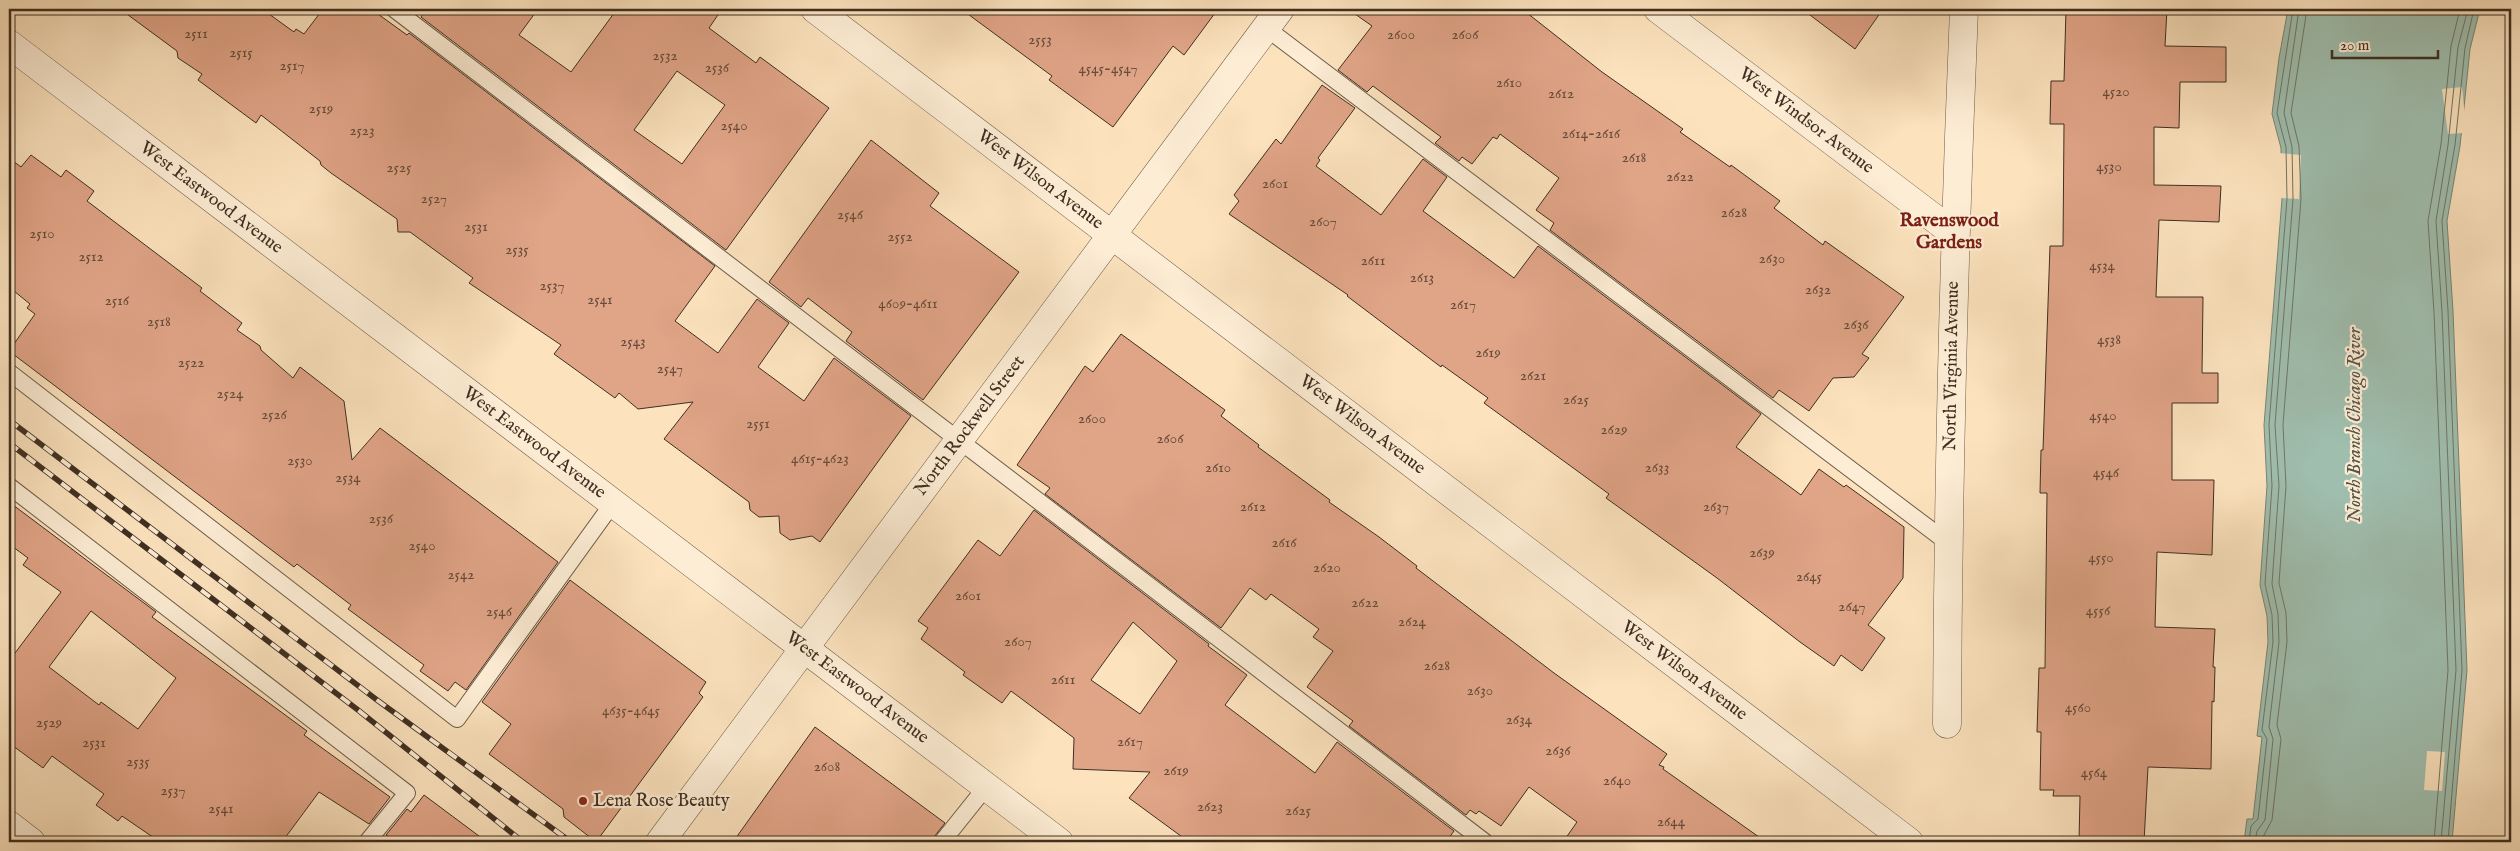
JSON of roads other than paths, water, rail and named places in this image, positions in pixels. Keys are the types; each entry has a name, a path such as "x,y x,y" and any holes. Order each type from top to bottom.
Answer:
{"street":[{"name":"West Wilson Avenue","path":"815,9 1909,842"},
{"name":"West Windsor Avenue","path":"1658,9 1955,234"},
{"name":"North Virginia Avenue","path":"1947,724 1948,542 1955,234 1964,9"},
{"name":"North Rockwell Street","path":"660,842 1112,235 1272,15"},
{"name":"West Eastwood Avenue","path":"9,44 1059,842"},
{"path":"9,825 31,842"}],"lane":[{"path":"394,9 1485,842"},
{"path":"1272,15 1948,542"},
{"path":"9,372 457,719 613,503"},
{"path":"9,486 407,793 367,842"},
{"path":"942,842 986,786"}],"water":[{"name":"North Branch Chicago River","path":"2288,9 2480,9 2470,49 2460,146 2447,221 2453,311 2467,670 2452,842 2244,842 2247,819 2253,819 2262,737 2257,736 2268,642 2267,616 2260,585 2267,486 2264,425 2282,199 2281,148 2272,114 2279,58"}],"railway":[{"path":"9,420 377,700 571,842"},
{"path":"9,443 358,710 523,842"}],"place":[{"name":"Lena Rose Beauty","path":"583,801"}],"district":[{"name":"Ravenswood Gardens","path":"1949,232"}]}
